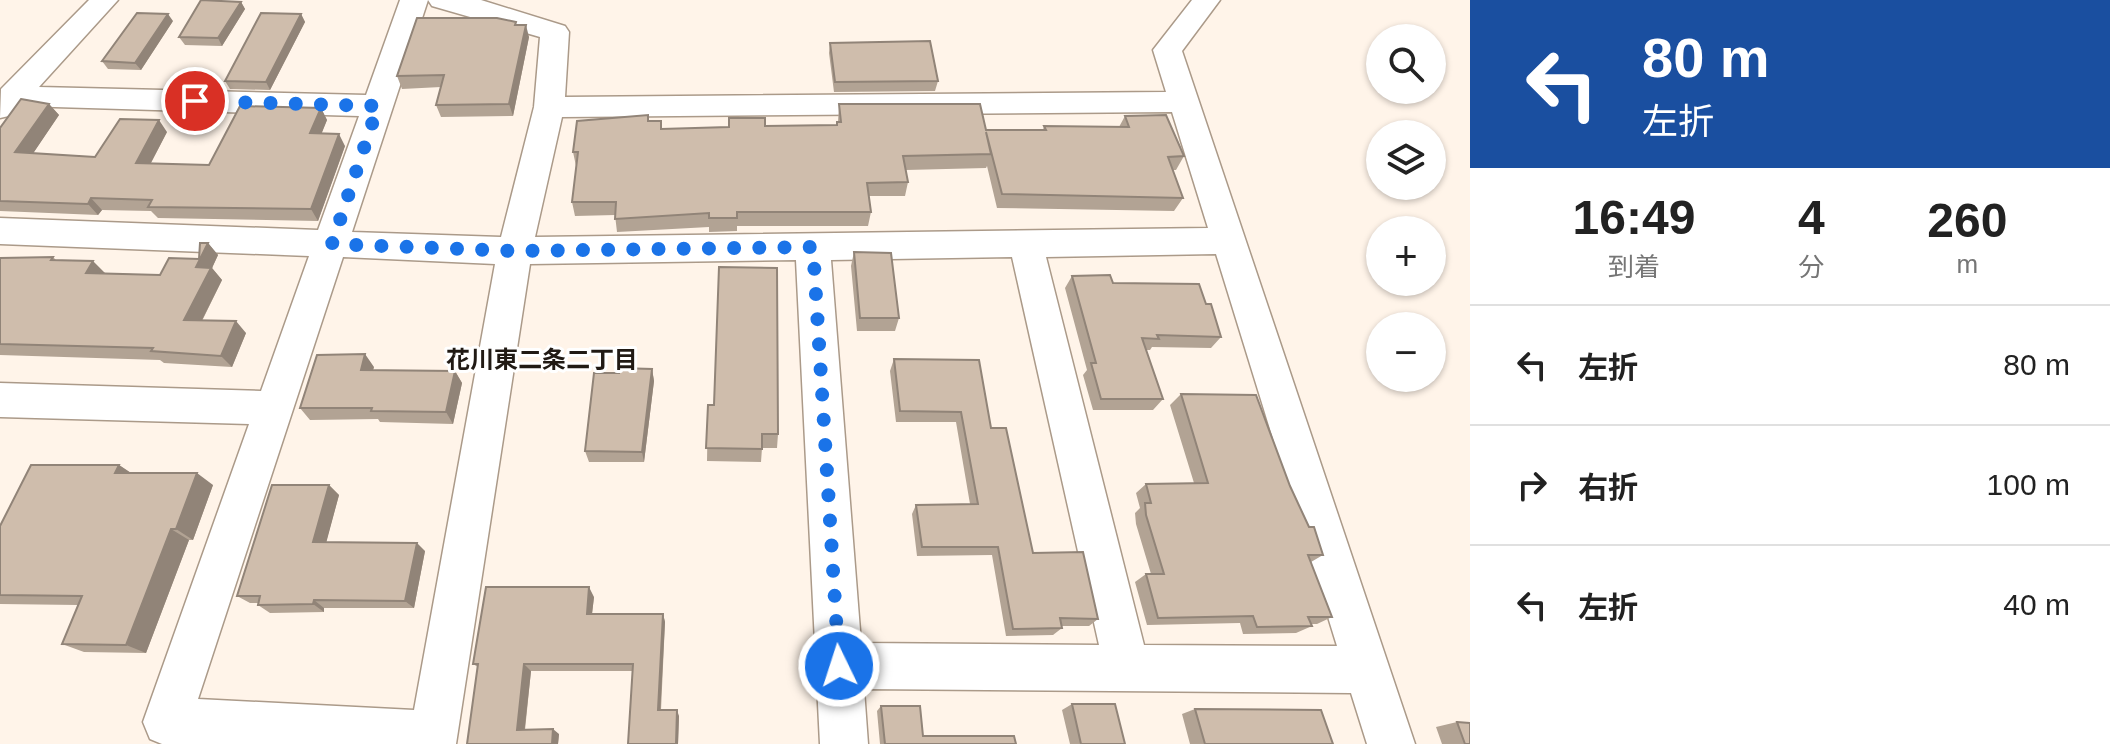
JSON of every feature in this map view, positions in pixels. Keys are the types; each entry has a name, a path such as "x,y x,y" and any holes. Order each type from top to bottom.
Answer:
{"street":[{"path":"6,104 104,0"},
{"path":"414,0 167,722 433,740 515,251 549,107 555,32 484,9 442,0"},
{"path":"1206,0 1167,50 1391,744"},
{"path":"549,107 1184,102"},
{"path":"6,104 378,106"},
{"path":"0,231 515,251 1228,241"},
{"path":"1026,244 1127,668"},
{"path":"813,247 844,744"},
{"path":"0,400 275,408"},
{"path":"839,666 1367,670"}],"building":[{"path":"201,0 241,2 218,38 179,37"},
{"path":"137,13 168,14 135,63 102,61"},
{"path":"261,13 301,14 266,82 225,81"},
{"path":"417,18 497,18 516,22 515,25 526,25 509,104 436,105 444,75 397,76"},
{"path":"930,41 938,81 835,82 830,43"},
{"path":"21,99 49,104 15,152 95,157 120,119 159,120 136,163 209,165 240,106 321,108 310,133 339,134 311,209 148,207 152,200 91,198 88,204 0,201 0,128"},
{"path":"839,104 980,104 986,130 1046,130 1044,126 1129,127 1125,116 1166,115 1184,156 1168,157 1183,198 1002,194 986,132 991,154 903,156 908,182 867,183 871,212 737,212 737,218 709,218 709,213 615,219 616,202 572,202 578,152 573,152 577,121 648,115 648,121 661,121 661,129 729,127 729,118 765,118 765,126 837,125 841,122"},
{"path":"200,243 208,243 196,267 211,268 184,320 236,321 221,356 151,351 153,348 0,344 0,258 53,257 51,260 93,261 86,273 160,275 169,258 199,259"},
{"path":"854,252 891,253 899,318 860,318"},
{"path":"719,267 777,268 778,434 762,434 762,449 706,448 708,405 714,405"},
{"path":"1110,275 1113,283 1199,284 1206,304 1211,304 1221,337 1157,335 1159,339 1142,338 1163,399 1101,399 1091,363 1096,363 1072,276"},
{"path":"365,354 361,370 455,371 446,412 300,408 317,355"},
{"path":"894,359 979,360 991,428 1006,428 1033,553 1083,552 1098,619 1060,618 1062,628 1013,629 998,547 922,547 916,505 978,504 961,412 900,411"},
{"path":"619,368 652,369 642,452 585,451 594,373 619,373"},
{"path":"1181,394 1256,395 1290,486 1309,527 1314,527 1323,555 1308,555 1332,617 1308,617 1312,626 1257,627 1253,616 1158,618 1146,574 1164,574 1146,515 1145,503 1151,503 1146,484 1208,483"},
{"path":"31,465 119,465 115,473 197,473 176,529 171,529 126,645 62,644 82,596 0,595 0,526"},
{"path":"272,485 329,485 313,542 417,543 405,601 314,600 313,604 258,605 260,596 237,596"},
{"path":"486,587 589,587 587,614 663,614 658,710 677,710 676,744 628,744 633,664 524,664 517,730 553,729 552,744 467,744 478,664 473,664"},
{"path":"1072,704 1115,704 1125,744 1081,744"},
{"path":"881,706 920,706 923,736 1014,736 1016,744 885,744"},
{"path":"1195,709 1321,710 1333,744 1205,744"},
{"path":"1457,722 1470,723 1470,744 1465,744"}],"district":[{"name":"花川東二条二丁目","path":"542,359"}],"route":[{"path":"195,101 378,106 332,244 515,251 813,247 839,666"}]}
